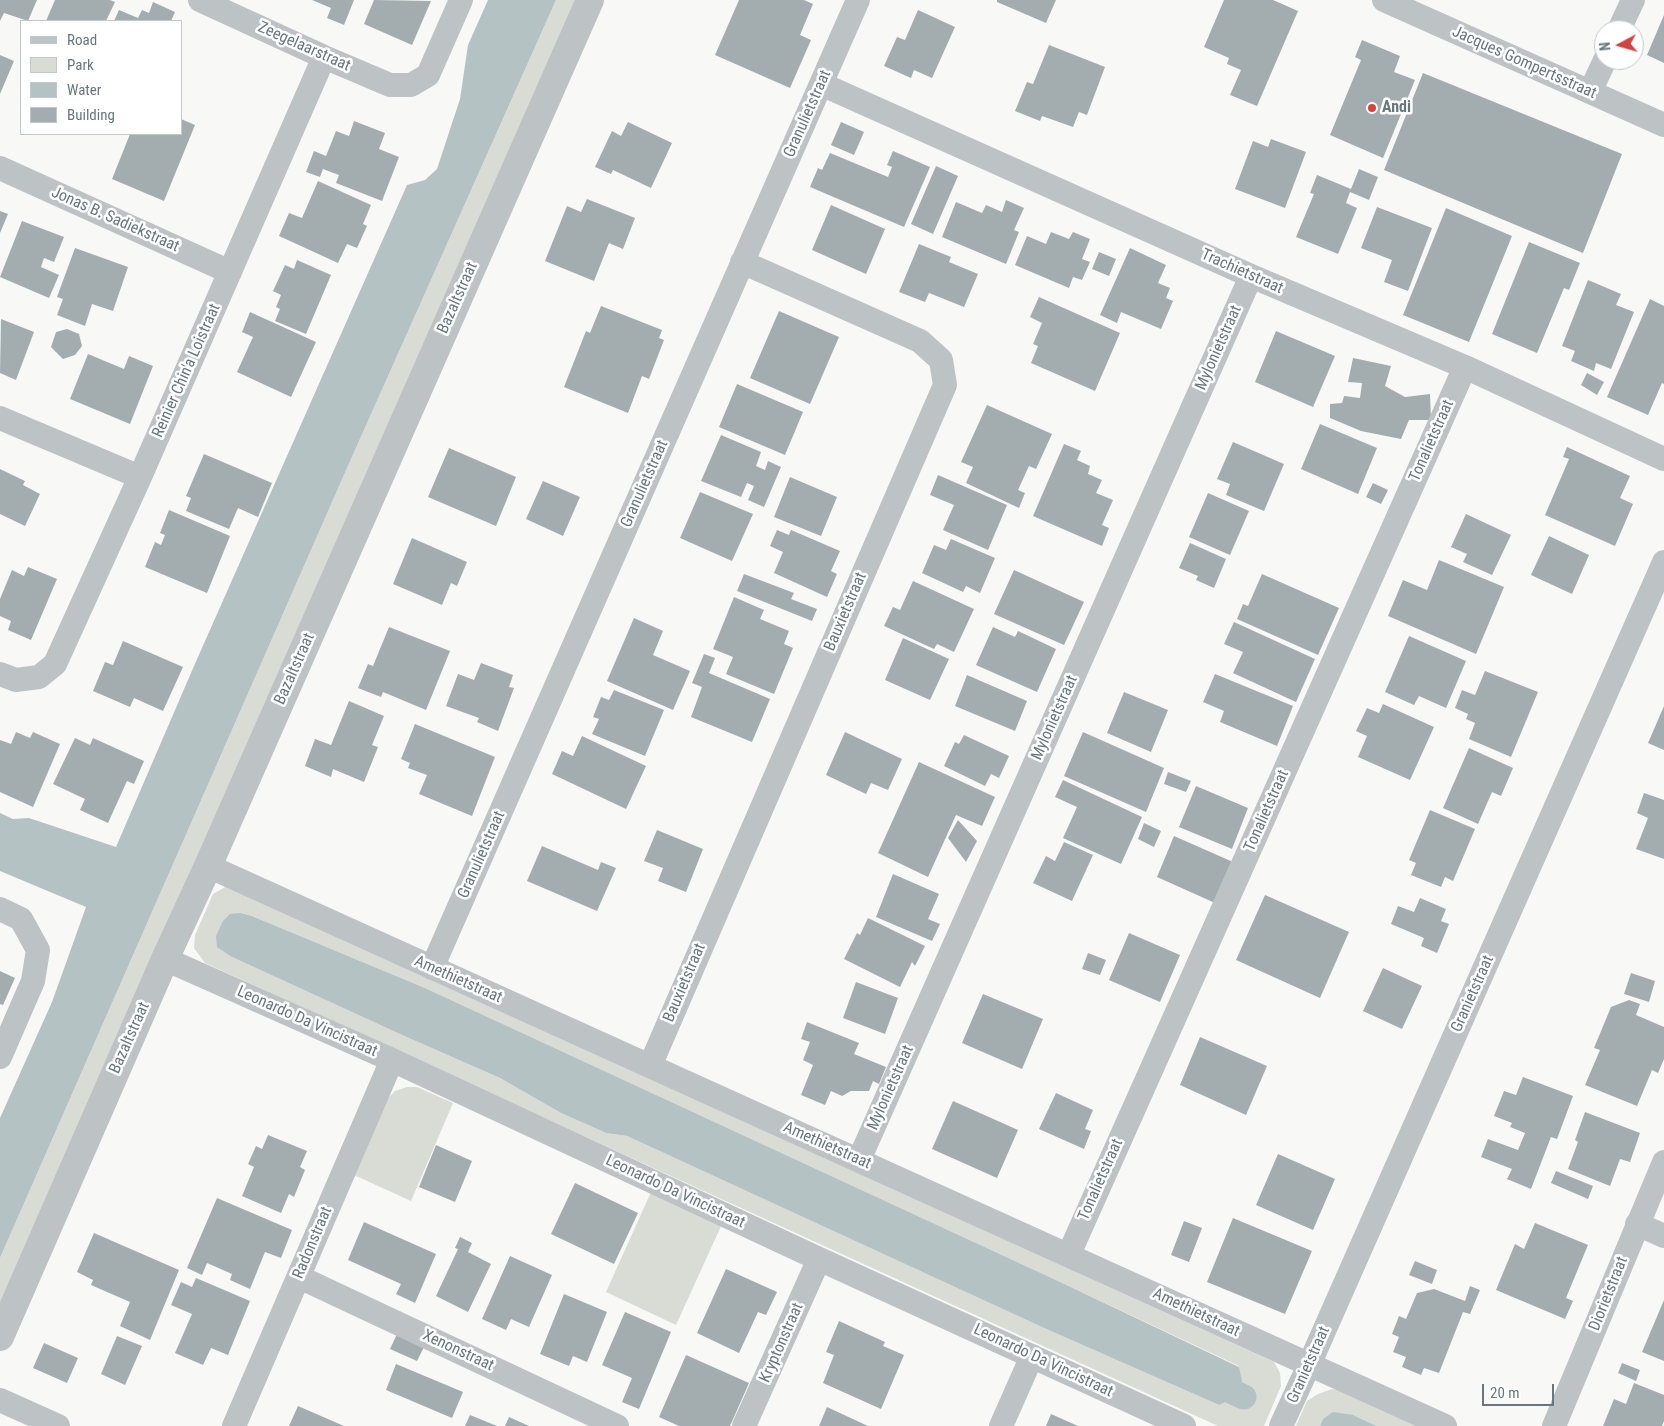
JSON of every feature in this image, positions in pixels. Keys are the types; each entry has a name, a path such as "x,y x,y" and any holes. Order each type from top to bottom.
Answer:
{"street":[{"name":"Zeegelaarstraat","path":"200,0 324,57 390,84 411,85 428,75 461,0"},
{"name":"Bazaltstraat","path":"0,1337 165,958 208,866 590,0"},
{"name":"Granulietstraat","path":"432,968 858,0"},
{"name":"Jacques Gompertsstraat","path":"1384,0 1664,125"},
{"path":"1624,20 1633,0"},
{"name":"Reinier Chin'a Loistraat","path":"0,674 16,680 39,677 55,664 140,477 324,57"},
{"path":"1590,92 1600,70"},
{"name":"Trachietstraat","path":"821,84 1251,276 1465,367 1664,459"},
{"name":"Jonas B. Sadiekstraat","path":"0,168 230,272"},
{"name":"Bauxietstraat","path":"650,1066 944,385 941,360 920,341 742,262"},
{"name":"Mylonietstraat","path":"859,1160 1251,276"},
{"name":"Tonalietstraat","path":"1068,1254 1465,367"},
{"path":"0,418 140,477"},
{"name":"Granietstraat","path":"1281,1426 1664,562"},
{"name":"Amethietstraat","path":"208,866 1446,1426"},
{"path":"0,909 21,919 38,950 33,981 0,1057"},
{"name":"Leonardo Da Vincistraat","path":"165,958 392,1060 819,1259 1184,1426"},
{"name":"Radonstraat","path":"234,1426 392,1060"},
{"name":"Diorietstraat","path":"1554,1426 1664,1162"},
{"path":"1637,1224 1664,1236"},
{"name":"Kryptonstraat","path":"744,1426 819,1259"},
{"name":"Xenonstraat","path":"299,1277 618,1426"},
{"path":"1001,1426 1032,1356"},
{"path":"0,1400 58,1426"}],"green space":[{"path":"556,0 576,0 0,1307 0,1258 351,459"},
{"path":"227,886 1274,1362 1280,1373 1281,1386 1264,1426 1218,1426 205,963 194,948 195,935 213,894","holes":["241,913 425,988 1239,1366 1233,1399 1219,1405 1044,1328 627,1136 606,1133 561,1113 500,1078 232,957"]},
{"path":"407,1087 417,1087 453,1103 411,1201 354,1175 386,1100 395,1091"},
{"path":"651,1192 722,1224 676,1325 606,1292"},
{"path":"1332,1389 1346,1392 1420,1426 1377,1426 1353,1415 1323,1419 1320,1426 1296,1426 1307,1401 1318,1394"}],"water":[{"path":"488,0 556,0 351,459 0,1258 0,1118 52,1002 86,907 0,871 0,813 13,819 29,818 116,847 407,185 425,180 437,169 460,99 468,45"},
{"path":"241,913 425,988 1056,1280 1239,1367 1242,1381 1233,1399 1219,1405 1044,1328 627,1136 606,1133 561,1113 500,1078 232,957 217,947 216,936 223,921 230,914"},
{"path":"1333,1412 1353,1415 1377,1426 1320,1426 1323,1419"}],"building":[{"path":"0,0 37,0 28,20 4,13 0,21"},
{"path":"55,0 110,0 115,2 106,20 46,20"},
{"path":"312,0 354,0 344,25 327,18 331,8"},
{"path":"374,0 431,1 412,45 364,24"},
{"path":"739,0 804,0 813,4 800,35 811,40 790,88 715,55"},
{"path":"997,0 1056,0 1046,23 997,2"},
{"path":"1224,0 1273,0 1298,11 1257,106 1230,95 1241,70 1227,64 1229,58 1204,47"},
{"path":"153,2 175,12 171,20 114,20 119,10 138,18 142,10 149,13"},
{"path":"918,10 955,27 932,78 914,70 911,78 884,66 897,37 905,40"},
{"path":"1664,15 1664,63 1647,55"},
{"name":"Andi","path":"1362,40 1400,56 1394,72 1415,80 1383,158 1330,135 1361,60 1355,57"},
{"path":"1049,45 1105,67 1087,115 1079,112 1073,127 1042,116 1040,121 1015,111 1027,82 1033,84"},
{"path":"0,55 14,61 0,94"},
{"path":"1423,73 1622,154 1583,253 1384,170"},
{"path":"182,119 195,125 164,201 112,179 130,135 182,135"},
{"path":"354,121 385,133 379,149 399,157 382,201 336,183 339,175 323,169 320,177 306,172 314,151 326,156 336,131 349,136"},
{"path":"628,122 672,143 651,188 613,170 611,174 595,167 612,131 621,136"},
{"path":"841,122 864,132 854,155 831,145"},
{"path":"1271,139 1306,152 1285,208 1235,189 1253,141 1268,147"},
{"path":"893,151 930,167 904,227 810,187 818,168 822,170 830,153 888,177 892,167 887,165"},
{"path":"936,166 958,176 933,234 911,224"},
{"path":"1359,169 1378,177 1369,200 1350,192 1346,203 1357,208 1338,254 1296,237 1314,194 1310,193 1317,175 1351,189"},
{"path":"318,181 371,205 363,224 367,226 357,248 347,244 338,263 279,236 289,213 302,218"},
{"path":"587,199 635,218 623,249 609,243 594,281 545,261 567,206 581,212"},
{"path":"1006,200 1024,208 1014,230 1019,232 1006,264 942,237 956,202 982,213 986,205 1002,212"},
{"path":"831,205 885,229 866,274 812,250"},
{"path":"1377,207 1432,228 1408,291 1384,282 1392,260 1361,248"},
{"path":"1446,208 1512,236 1469,342 1403,315"},
{"path":"0,211 8,214 0,233"},
{"path":"22,221 64,237 54,262 44,258 41,267 59,275 49,298 0,277"},
{"path":"1051,232 1069,239 1073,232 1090,239 1082,259 1090,262 1082,280 1073,277 1069,288 1015,265 1027,236 1046,244"},
{"path":"1529,242 1580,263 1569,290 1564,288 1537,353 1492,334"},
{"path":"919,244 951,257 949,262 978,274 964,307 929,293 925,302 899,292"},
{"path":"75,248 128,267 113,311 92,304 85,326 57,315 63,299 57,297"},
{"path":"1130,248 1166,265 1158,283 1170,288 1166,298 1173,301 1161,329 1121,312 1117,323 1100,315"},
{"path":"1099,252 1116,259 1109,276 1092,269"},
{"path":"297,260 331,275 306,334 275,321 280,309 276,307 281,295 273,291 285,265 294,269"},
{"path":"1588,280 1621,294 1616,305 1634,312 1611,369 1596,363 1594,371 1571,361 1575,351 1562,346"},
{"path":"1039,297 1120,333 1095,391 1031,363 1038,346 1033,344 1042,323 1030,317"},
{"path":"1650,299 1664,306 1664,384 1662,383 1648,415 1607,397"},
{"path":"601,306 662,330 659,338 664,340 649,379 642,376 628,413 564,387 586,331 590,333"},
{"path":"779,311 839,337 810,404 750,378"},
{"path":"250,312 316,342 291,397 237,372 253,337 242,332"},
{"path":"1,319 34,332 16,380 0,373"},
{"path":"67,329 79,334 82,346 75,355 63,359 51,347 56,332"},
{"path":"1276,331 1335,356 1313,407 1255,382"},
{"path":"88,354 124,369 129,356 153,366 130,424 70,399"},
{"path":"1353,358 1391,366 1385,386 1405,397 1430,394 1431,420 1409,420 1401,439 1361,431 1330,418 1330,404 1342,403 1344,396 1360,398 1362,383 1348,382"},
{"path":"1587,373 1604,382 1597,395 1581,385"},
{"path":"737,384 803,412 785,455 719,427"},
{"path":"987,405 1052,434 1036,469 1029,466 1018,490 1025,493 1019,508 966,483 973,467 961,462"},
{"path":"1320,424 1377,448 1358,494 1301,469"},
{"path":"721,435 761,452 756,466 765,470 768,461 781,467 764,507 748,500 754,486 747,483 741,497 701,481"},
{"path":"1233,442 1284,464 1264,511 1226,495 1230,484 1217,479"},
{"path":"1064,444 1081,451 1077,460 1090,466 1088,474 1102,480 1096,493 1113,500 1102,525 1109,528 1102,546 1033,516"},
{"path":"1567,447 1630,476 1620,498 1633,504 1615,546 1545,515 1569,459 1563,457"},
{"path":"449,448 516,477 496,526 428,497"},
{"path":"204,454 272,483 258,517 238,508 229,529 186,511 191,498 186,496"},
{"path":"0,469 25,481 23,485 40,494 25,526 0,514"},
{"path":"938,475 1007,505 988,550 943,530 954,505 930,495"},
{"path":"790,477 837,497 821,536 774,517"},
{"path":"543,481 580,497 563,536 526,519"},
{"path":"1373,483 1388,490 1381,504 1366,497"},
{"path":"700,492 753,514 732,561 680,538"},
{"path":"1208,493 1249,511 1230,555 1189,537"},
{"path":"169,510 230,536 207,593 145,567 155,542 161,545 165,535 160,533"},
{"path":"1466,514 1511,535 1492,575 1463,562 1467,554 1451,547"},
{"path":"777,530 789,535 791,530 840,551 831,571 837,574 827,597 774,573 783,552 770,546"},
{"path":"1549,536 1589,555 1572,594 1531,575"},
{"path":"412,538 467,562 457,586 451,583 442,605 393,584"},
{"path":"951,539 995,558 980,593 966,586 963,592 922,573 934,545 946,550"},
{"path":"1190,543 1226,559 1214,588 1196,580 1198,576 1179,568"},
{"path":"1439,560 1504,587 1476,654 1388,616 1403,580 1427,590"},
{"path":"28,567 57,579 31,640 8,630 11,621 0,616 0,599 12,570 24,576"},
{"path":"1014,570 1084,602 1064,645 994,614"},
{"path":"744,574 794,593 791,599 817,609 812,621 737,591"},
{"path":"1262,574 1339,608 1318,655 1237,619 1243,604 1248,606"},
{"path":"913,581 974,609 954,652 937,644 934,649 884,626 893,607 900,610"},
{"path":"734,597 764,610 760,619 789,631 784,644 793,648 774,694 726,674 733,657 713,649"},
{"path":"634,618 663,631 653,655 690,671 673,710 607,681"},
{"path":"1234,622 1315,659 1296,702 1233,673 1243,652 1224,644"},
{"path":"389,627 450,651 426,710 383,692 381,697 358,688 368,664 373,666"},
{"path":"993,627 1015,637 1018,631 1056,649 1037,692 976,665"},
{"path":"1409,636 1466,661 1446,708 1419,696 1414,705 1385,692"},
{"path":"903,638 949,659 930,700 885,680"},
{"path":"123,641 183,667 163,711 134,698 130,707 93,691 105,662 113,665"},
{"path":"704,654 715,658 709,673 770,699 752,742 691,717 702,687 692,683"},
{"path":"481,663 513,675 509,687 514,688 498,731 477,722 479,718 446,706 458,674 474,680"},
{"path":"1485,671 1538,692 1511,757 1469,739 1475,723 1466,719 1468,714 1455,708 1462,690 1475,695"},
{"path":"1215,674 1293,706 1277,746 1220,722 1224,711 1203,702"},
{"path":"967,675 1027,701 1015,731 955,706"},
{"path":"614,690 664,710 645,756 592,734 599,719 593,717 601,697 609,700"},
{"path":"1124,692 1168,710 1151,752 1107,733"},
{"path":"349,701 384,716 372,745 378,747 364,782 333,769 331,777 305,766 315,739 331,745"},
{"path":"1383,704 1434,727 1410,780 1358,757 1367,736 1356,731 1367,708 1379,713"},
{"path":"1664,706 1664,750 1648,743"},
{"path":"415,724 495,757 472,816 419,794 427,775 408,768 410,763 401,759"},
{"path":"16,732 30,738 33,732 60,744 33,807 0,792 0,740 11,744"},
{"path":"845,732 902,759 888,790 871,783 866,794 826,775"},
{"path":"1083,732 1164,768 1146,812 1064,776"},
{"path":"964,735 1009,756 999,778 991,774 985,786 944,766 955,742 959,744"},
{"path":"582,736 646,766 626,809 552,774 562,751 573,756"},
{"path":"75,738 90,745 93,738 144,761 134,784 127,781 108,823 80,810 85,799 53,784"},
{"path":"1469,748 1513,768 1501,796 1492,792 1478,824 1443,808"},
{"path":"919,762 995,797 982,826 956,815 928,877 878,853"},
{"path":"1168,772 1191,781 1186,792 1164,784"},
{"path":"1063,780 1142,817 1121,864 1063,838 1077,807 1055,797"},
{"path":"1196,786 1248,808 1232,849 1179,827"},
{"path":"1644,793 1664,800 1664,859 1636,849 1648,818 1637,813"},
{"path":"1430,810 1475,829 1453,881 1445,877 1441,887 1411,875 1416,863 1409,860"},
{"path":"958,820 977,841 966,862 948,838"},
{"path":"1144,823 1161,831 1154,847 1138,839"},
{"path":"657,830 703,849 686,892 658,881 663,868 644,861"},
{"path":"1174,836 1233,862 1215,903 1157,877"},
{"path":"1064,842 1093,855 1072,901 1033,883 1046,856 1055,861"},
{"path":"542,846 598,870 601,862 616,868 597,911 527,881"},
{"path":"893,874 939,894 928,919 940,924 932,941 876,917"},
{"path":"1265,895 1349,932 1320,998 1236,960"},
{"path":"1420,898 1446,909 1441,921 1449,924 1437,953 1421,946 1424,938 1391,924 1398,906 1414,912"},
{"path":"868,918 925,946 915,966 912,962 900,987 844,959 857,933 860,935"},
{"path":"1129,933 1180,955 1160,1002 1109,980"},
{"path":"1088,953 1106,960 1100,975 1082,969"},
{"path":"1383,968 1422,986 1402,1029 1363,1011"},
{"path":"0,971 15,978 3,1005 0,1004"},
{"path":"1631,973 1655,981 1649,1002 1624,994"},
{"path":"856,982 898,998 885,1034 843,1018"},
{"path":"983,994 1043,1019 1022,1069 962,1043"},
{"path":"1629,1000 1640,1004 1636,1015 1664,1027 1664,1059 1658,1073 1652,1070 1637,1106 1585,1085 1600,1050 1594,1048 1611,1007"},
{"path":"807,1022 859,1043 854,1054 886,1067 879,1084 873,1081 869,1091 851,1091 842,1096 831,1091 825,1105 801,1095 813,1065 803,1060 810,1042 801,1039"},
{"path":"1200,1037 1267,1066 1246,1115 1180,1085"},
{"path":"1523,1077 1573,1096 1557,1139 1551,1137 1531,1189 1507,1179 1512,1169 1481,1157 1488,1139 1518,1150 1525,1133 1510,1127 1512,1123 1494,1116 1504,1091 1516,1095"},
{"path":"1056,1093 1093,1110 1085,1129 1091,1131 1084,1149 1039,1129"},
{"path":"953,1101 1018,1130 997,1178 932,1149"},
{"path":"1585,1112 1640,1133 1630,1162 1620,1159 1610,1186 1568,1169 1578,1142 1575,1140"},
{"path":"268,1135 307,1151 300,1167 305,1170 294,1197 289,1194 281,1213 242,1196 254,1167 248,1164 256,1146 262,1149"},
{"path":"436,1145 472,1161 455,1202 419,1187"},
{"path":"1278,1154 1335,1179 1313,1230 1256,1205"},
{"path":"1556,1171 1593,1186 1588,1199 1551,1183"},
{"path":"575,1183 638,1213 614,1264 551,1234"},
{"path":"217,1198 292,1230 281,1258 265,1252 250,1289 230,1280 232,1274 207,1263 202,1275 187,1268"},
{"path":"1233,1218 1312,1251 1285,1314 1207,1282"},
{"path":"1184,1221 1202,1228 1189,1262 1171,1255"},
{"path":"364,1222 436,1254 415,1303 396,1294 401,1284 348,1260"},
{"path":"1535,1223 1588,1245 1566,1298 1573,1301 1565,1319 1496,1290 1515,1244 1524,1249"},
{"path":"94,1233 179,1270 150,1340 120,1326 130,1302 91,1285 93,1280 77,1272"},
{"path":"460,1237 472,1243 468,1252 491,1264 468,1312 436,1296 458,1249 455,1248"},
{"path":"510,1256 552,1275 529,1327 511,1319 506,1330 482,1319"},
{"path":"1415,1261 1437,1270 1432,1284 1409,1275"},
{"path":"726,1269 777,1292 766,1315 758,1312 739,1353 697,1333"},
{"path":"196,1278 250,1301 228,1355 211,1348 203,1365 175,1353 192,1314 171,1305 181,1282 192,1287"},
{"path":"1470,1286 1480,1290 1470,1314 1463,1312 1439,1373 1424,1368 1421,1375 1402,1367 1406,1357 1393,1352 1399,1337 1392,1334 1399,1316 1406,1319 1417,1293 1434,1289 1465,1301"},
{"path":"564,1294 607,1312 587,1362 573,1356 569,1366 540,1354"},
{"path":"1664,1300 1664,1361 1642,1352"},
{"path":"625,1312 671,1332 639,1409 622,1402 632,1378 602,1365"},
{"path":"839,1321 885,1342 883,1346 904,1355 881,1409 823,1383 834,1355 826,1352"},
{"path":"397,1334 424,1347 417,1361 390,1349"},
{"path":"117,1336 142,1346 125,1385 101,1374"},
{"path":"44,1343 78,1358 67,1383 33,1368"},
{"path":"686,1355 749,1383 730,1426 679,1426 659,1417"},
{"path":"1622,1363 1640,1370 1636,1381 1618,1373"},
{"path":"396,1364 463,1392 452,1418 386,1390"},
{"path":"1634,1383 1664,1395 1664,1421 1662,1426 1603,1426 1614,1399 1626,1404"},
{"path":"298,1406 344,1426 289,1426"},
{"path":"827,1407 868,1426 819,1426"},
{"path":"1051,1414 1078,1426 1046,1426"},
{"path":"470,1415 497,1426 465,1426"},
{"path":"509,1417 529,1426 505,1426"}],"waterway":[{"path":"1206,1380 1244,1397"}],"place":[{"name":"Andi","path":"1372,108"}]}
